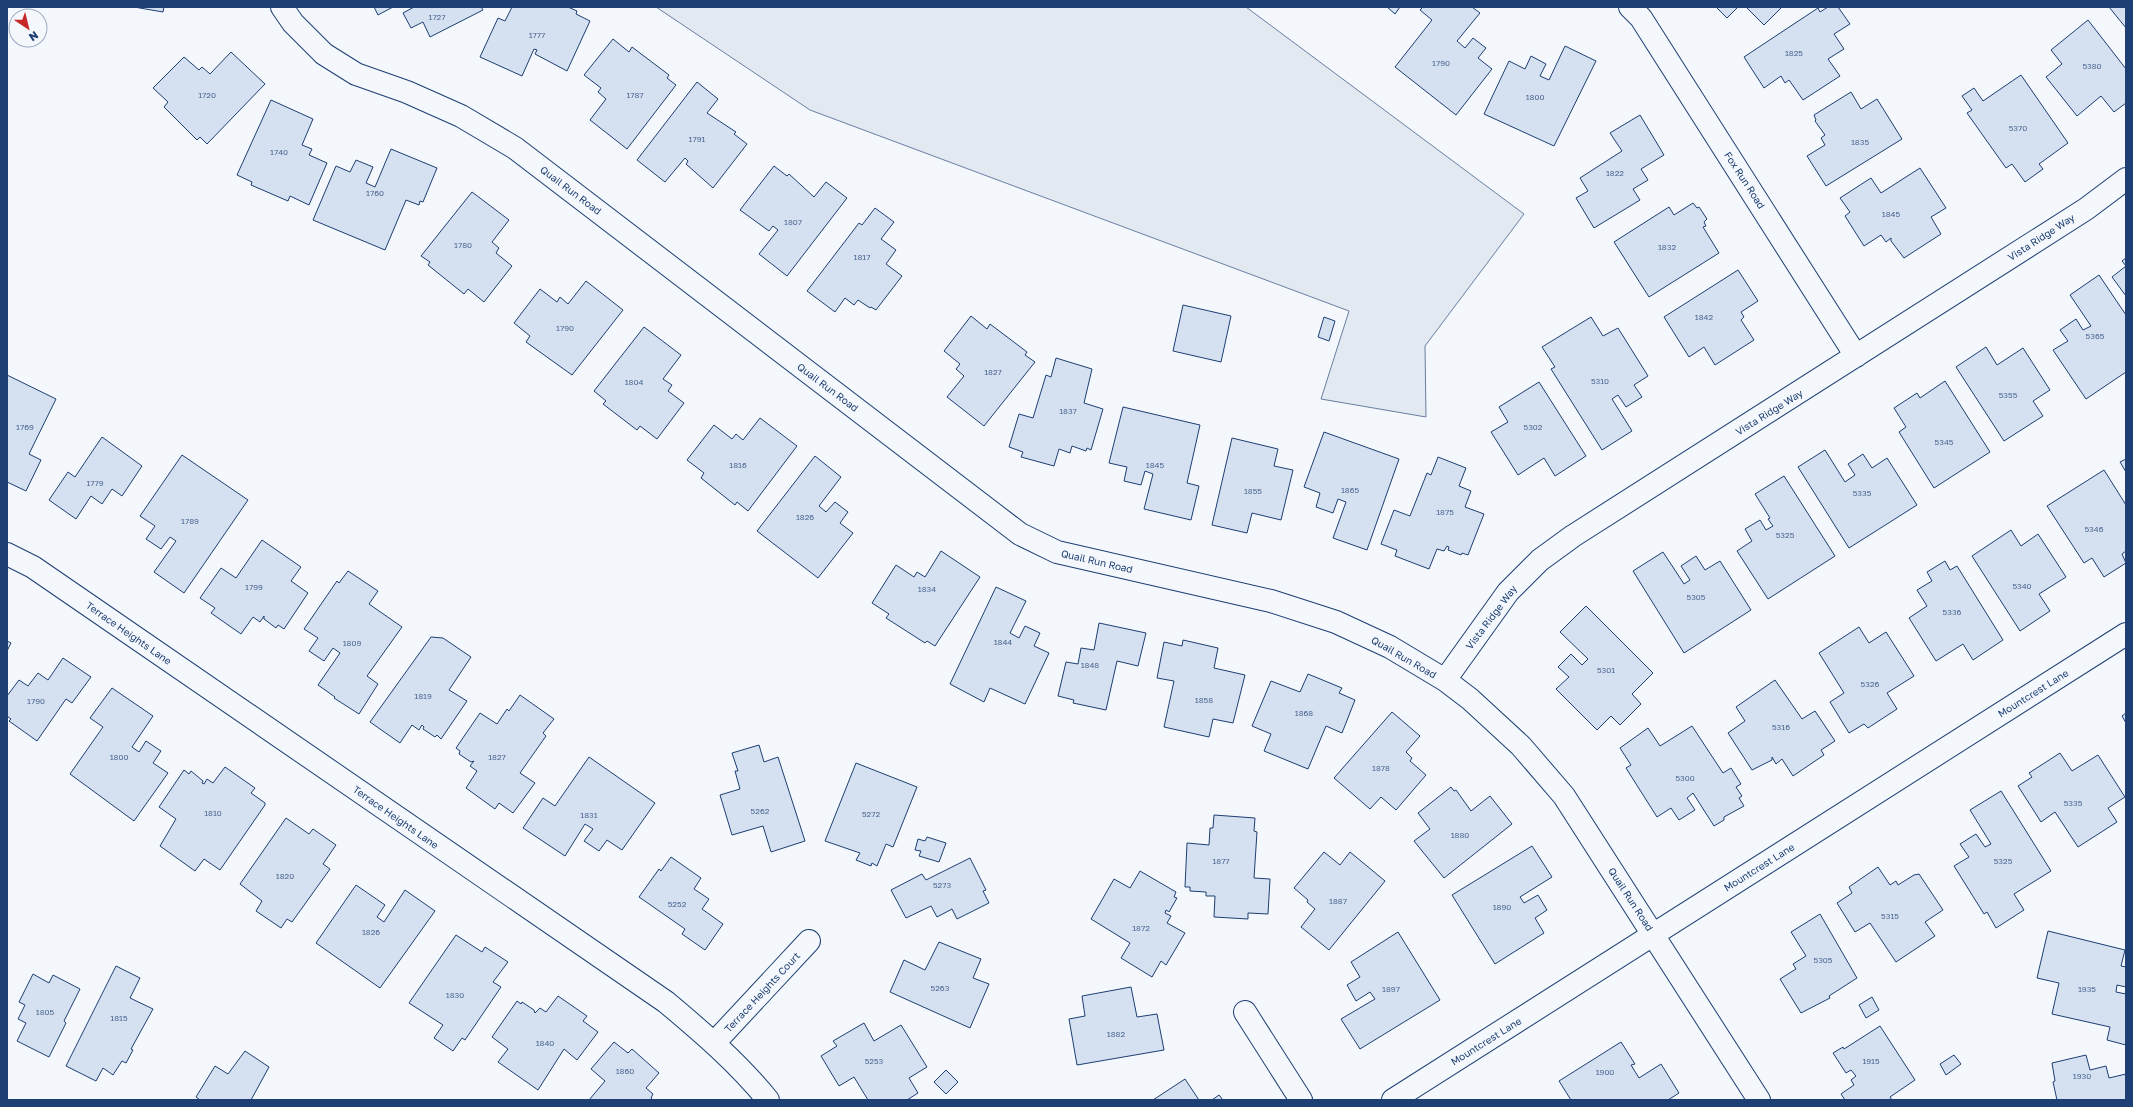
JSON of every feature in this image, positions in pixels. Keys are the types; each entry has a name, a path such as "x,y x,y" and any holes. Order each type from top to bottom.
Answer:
{"street":[{"name":"Quail Run Road","path":"282,7 293,23 324,54 356,74 407,92 461,116 515,148 1020,534 1057,552 1271,601 1336,622 1390,647 1445,680 1470,699 1521,746 1564,796 1759,1100"},
{"name":"Fox Run Road","path":"1630,7 1641,18 1856,356"},
{"name":"Vista Ridge Way","path":"1445,680 1508,592 1540,560 1574,536 2086,209 2126,179"},
{"name":"Terrace Heights Lane","path":"7,554 33,567 660,998 715,1042 746,1073 768,1100"},
{"name":"Mountcrest Lane","path":"1392,1100 2126,634"},
{"name":"Terrace Heights Court","path":"715,1042 809,941"},
{"path":"1245,1012 1301,1100"}],"shaded area":[{"path":"656,7 1246,7 1524,214 1425,346 1426,417 1321,399 1349,311 810,110"}],"building":[{"path":"134,7 164,7 163,12"},
{"path":"374,7 393,7 378,15"},
{"path":"414,7 481,7 483,10 430,37 423,22 411,28 403,13"},
{"path":"512,7 568,7 577,11 576,14 590,21 567,71 535,54 537,50 534,49 522,76 480,57 498,18 505,21"},
{"path":"1387,7 1400,7 1395,14"},
{"path":"1423,7 1472,7 1480,13 1457,41 1465,48 1473,38 1486,48 1478,58 1492,69 1456,115 1395,67 1432,20 1420,10"},
{"path":"1716,7 1738,7 1727,18"},
{"path":"1746,7 1782,7 1764,25"},
{"path":"1828,7 1838,7 1850,24 1834,34 1844,49 1828,59 1840,76 1803,100 1789,80 1785,83 1781,76 1764,88 1744,57 1818,8 1820,12"},
{"path":"2109,7 2126,7 2126,28"},
{"path":"2088,20 2126,69 2126,103 2114,112 2101,96 2077,116 2046,77 2062,64 2051,50"},
{"path":"613,39 629,52 632,47 669,75 667,78 676,85 627,149 590,120 606,99 598,92 601,88 584,75"},
{"path":"1565,46 1596,61 1554,146 1484,114 1509,61 1525,69 1531,56 1546,64 1540,76 1549,80"},
{"path":"231,52 265,84 207,144 200,137 197,140 164,107 168,102 153,88 184,57 199,70 202,67 210,74"},
{"path":"2021,75 2068,143 2039,164 2043,169 2025,182 2012,164 2006,168 1967,113 1972,110 1962,96 1974,88 1983,101"},
{"path":"697,82 718,99 707,113 736,132 734,134 747,144 713,188 686,164 688,161 685,158 665,182 637,160"},
{"path":"1851,92 1861,109 1877,99 1902,139 1826,186 1807,156 1825,145 1821,138 1825,135 1815,121 1814,115"},
{"path":"271,100 313,119 302,145 312,149 309,155 327,163 309,205 290,196 288,201 251,185 252,182 237,175"},
{"path":"1640,115 1664,155 1641,169 1648,180 1633,189 1640,200 1594,228 1576,198 1588,191 1580,178 1622,151 1610,133"},
{"path":"391,149 437,168 423,202 420,201 419,205 406,200 385,250 313,220 336,166 350,172 356,160 373,167 366,183 375,187"},
{"path":"774,166 787,176 789,174 814,197 826,182 847,198 787,276 759,254 778,230 773,226 769,231 740,210"},
{"path":"1920,168 1946,208 1931,217 1941,234 1904,258 1891,241 1891,238 1886,242 1881,235 1864,246 1845,216 1850,212 1840,198 1871,178 1881,193"},
{"path":"472,192 509,220 492,242 499,248 496,253 512,266 484,302 468,289 464,294 428,265 430,262 421,256"},
{"path":"1693,203 1697,208 1699,207 1707,219 1704,222 1706,226 1703,227 1719,253 1649,297 1614,242 1669,207 1674,215"},
{"path":"875,208 894,222 881,239 896,250 886,264 902,276 876,310 858,300 854,305 845,298 835,312 807,291 859,223 862,225"},
{"path":"2126,258 2126,266 2122,261"},
{"path":"2126,266 2126,296 2112,277"},
{"path":"1738,270 1758,301 1741,312 1744,317 1741,320 1754,340 1715,365 1704,347 1689,357 1664,317"},
{"path":"2099,275 2126,315 2126,372 2086,399 2053,350 2068,341 2060,330 2076,319 2083,330 2091,326 2070,295"},
{"path":"586,281 623,310 572,375 526,342 530,336 514,323 540,289 557,302 560,297 568,304"},
{"path":"1183,305 1231,316 1221,362 1173,351"},
{"path":"971,316 987,329 990,324 1027,352 1025,355 1035,362 984,426 947,397 964,376 956,369 960,364 944,351"},
{"path":"1324,317 1335,321 1329,341 1318,337"},
{"path":"1591,317 1603,336 1618,328 1648,376 1634,385 1642,397 1626,407 1618,395 1612,399 1632,431 1602,450 1551,369 1555,367 1542,347"},
{"path":"644,327 681,355 663,379 672,385 668,391 684,403 657,439 640,426 637,430 603,404 606,401 594,391"},
{"path":"1986,347 1997,365 2023,348 2050,390 2033,401 2043,416 2004,441 1956,367"},
{"path":"1056,358 1092,369 1084,403 1103,409 1091,450 1087,448 1086,451 1072,446 1070,453 1059,449 1054,466 1021,457 1023,452 1009,447 1019,414 1033,418 1046,375 1051,377"},
{"path":"7,375 56,399 29,454 41,460 26,491 7,482"},
{"path":"1945,381 1990,452 1934,488 1899,432 1906,427 1894,408 1917,393 1920,398"},
{"path":"1539,382 1586,456 1555,476 1544,458 1518,475 1491,432 1508,422 1499,407"},
{"path":"1123,407 1200,425 1187,483 1199,486 1191,520 1144,509 1153,474 1145,471 1141,485 1124,481 1127,467 1109,463"},
{"path":"760,418 797,446 748,511 737,502 735,505 701,478 704,473 687,460 714,425 732,439 736,434 743,440"},
{"path":"1324,432 1399,459 1367,550 1333,538 1346,502 1338,499 1333,513 1316,507 1320,493 1304,487"},
{"path":"102,437 142,466 122,496 112,489 102,504 91,496 76,519 49,500 68,472 75,477"},
{"path":"1232,438 1278,449 1274,466 1293,470 1281,520 1252,513 1247,533 1212,525"},
{"path":"1825,450 1845,482 1855,475 1848,464 1863,454 1872,468 1887,458 1917,505 1849,548 1798,467"},
{"path":"182,455 248,500 184,593 154,572 176,541 170,537 161,549 146,539 155,526 140,516"},
{"path":"815,456 841,477 819,506 826,512 835,502 848,512 840,523 853,533 818,578 757,531"},
{"path":"1438,457 1466,468 1459,486 1471,491 1465,507 1484,514 1468,555 1462,553 1461,555 1448,550 1449,547 1447,546 1444,551 1437,549 1429,569 1395,556 1397,550 1381,544 1394,510 1410,516 1427,473 1431,475"},
{"path":"2126,459 2126,472 2120,462"},
{"path":"2104,470 2126,505 2126,551 2122,554 2126,563 2104,577 2092,558 2084,563 2047,506"},
{"path":"1784,476 1835,556 1768,599 1737,551 1752,541 1745,529 1760,520 1766,530 1773,526 1768,519 1770,518 1755,494"},
{"path":"2011,530 2021,546 2038,534 2066,577 2039,594 2050,611 2020,631 1972,556"},
{"path":"262,540 301,567 291,581 308,593 284,629 278,625 276,628 264,619 264,616 260,622 253,617 241,634 211,613 215,608 200,598 221,568 236,578"},
{"path":"941,551 980,577 935,646 927,641 925,643 886,618 889,614 872,603 896,565 914,577 917,572 925,577"},
{"path":"1663,552 1684,584 1690,580 1681,566 1696,556 1705,570 1720,561 1751,610 1684,653 1633,571"},
{"path":"1945,561 1950,570 1957,566 2003,640 1973,660 1963,644 1936,661 1909,618 1927,606 1917,590 1932,581 1927,572"},
{"path":"348,571 378,591 369,604 402,627 367,676 378,684 359,714 334,698 335,697 318,685 340,653 333,648 324,661 309,651 318,638 304,629 337,581 339,583"},
{"path":"996,587 1026,601 1010,633 1019,638 1025,626 1040,633 1034,646 1049,653 1025,704 990,688 984,702 950,684"},
{"path":"1586,606 1653,673 1632,694 1641,704 1620,725 1611,716 1597,730 1556,689 1569,677 1558,667 1571,654 1582,665 1588,659 1560,632"},
{"path":"1099,623 1146,633 1138,666 1117,661 1106,710 1073,703 1074,700 1058,696 1066,662 1078,664 1081,648 1094,650"},
{"path":"1859,627 1869,643 1886,632 1914,676 1887,693 1897,709 1868,728 1864,724 1849,733 1830,702 1844,693 1819,653"},
{"path":"431,637 443,638 471,657 449,690 467,701 441,739 437,735 435,737 423,729 424,727 422,725 419,730 412,725 400,743 370,722"},
{"path":"1183,640 1218,648 1214,668 1245,675 1233,723 1213,719 1209,737 1164,727 1174,681 1157,678 1164,642 1182,646"},
{"path":"7,641 11,643 7,651"},
{"path":"63,658 91,677 72,703 66,699 37,741 9,721 11,719 7,716 7,696 19,680 28,686 38,673 48,680"},
{"path":"1308,674 1342,688 1339,693 1355,700 1342,733 1326,726 1308,769 1264,751 1271,734 1252,726 1271,681 1300,692"},
{"path":"1775,680 1802,719 1815,711 1835,741 1821,750 1824,755 1793,776 1782,759 1776,764 1772,757 1772,760 1752,770 1728,733 1745,721 1736,707"},
{"path":"112,688 153,716 132,747 139,752 146,741 161,751 153,763 168,773 134,821 70,774 103,727 90,718"},
{"path":"520,695 554,719 543,733 546,736 520,773 535,783 513,813 499,803 495,809 466,788 477,771 470,766 474,761 471,762 459,754 460,751 456,748 480,713 497,724 507,709 509,711"},
{"path":"1392,712 1420,736 1406,752 1412,758 1410,761 1426,775 1396,810 1381,797 1370,809 1334,778"},
{"path":"2126,713 2126,723 2122,716"},
{"path":"1692,726 1723,773 1731,768 1741,784 1736,787 1742,796 1739,798 1744,806 1724,817 1724,820 1714,826 1693,793 1687,798 1695,810 1679,820 1671,808 1657,817 1626,768 1631,765 1620,748 1648,728 1660,746"},
{"path":"759,745 764,762 778,757 805,841 771,852 763,826 732,835 720,795 740,789 735,771 738,771 732,753"},
{"path":"2060,753 2072,771 2098,755 2125,797 2108,808 2117,822 2078,847 2055,812 2041,822 2018,786 2032,777 2029,773"},
{"path":"589,757 655,803 622,850 607,840 599,851 584,841 593,829 585,824 565,856 523,828 543,798 555,806"},
{"path":"856,763 917,787 893,847 886,844 877,866 872,863 871,866 856,860 860,853 825,841"},
{"path":"225,767 255,788 251,793 265,803 265,805 220,870 204,859 195,871 160,846 176,819 159,807 184,770 189,774 191,771 203,781 202,783 204,784 207,779 213,783"},
{"path":"1451,787 1454,791 1456,790 1471,811 1490,796 1512,824 1444,878 1414,841 1430,829 1418,813"},
{"path":"2001,791 2051,871 2014,894 2024,910 1996,928 1987,912 1984,914 1954,866 1969,857 1960,844 1976,834 1985,847 1991,844 1970,810"},
{"path":"1214,815 1255,818 1254,831 1257,832 1254,878 1270,879 1268,914 1248,913 1248,919 1214,917 1215,896 1206,896 1206,892 1190,891 1190,887 1185,887 1187,843 1209,845 1210,828 1213,828"},
{"path":"286,818 309,834 313,829 336,845 323,864 330,869 292,922 287,919 281,928 256,911 262,901 240,884"},
{"path":"927,837 946,843 939,862 919,856 921,851 915,850 918,839 925,841"},
{"path":"1532,846 1552,877 1520,897 1524,903 1538,895 1547,910 1535,918 1544,933 1495,964 1452,895"},
{"path":"1324,852 1340,865 1350,852 1385,881 1329,950 1301,927 1315,909 1307,902 1308,900 1294,888"},
{"path":"671,857 701,878 694,889 709,899 702,909 723,924 705,950 682,934 685,929 639,897 659,869 661,871"},
{"path":"970,858 986,890 983,891 989,903 957,919 952,909 937,917 931,906 906,918 891,890 922,874 926,880"},
{"path":"1878,867 1890,885 1896,881 1898,885 1914,875 1919,874 1943,910 1925,922 1935,936 1896,962 1870,923 1855,932 1837,903 1852,893 1849,887"},
{"path":"1140,871 1176,892 1174,897 1177,898 1169,912 1166,910 1165,913 1171,916 1167,923 1185,933 1166,965 1161,961 1152,977 1121,958 1130,943 1091,919 1114,879 1130,888"},
{"path":"356,885 385,905 377,917 384,922 405,890 435,911 380,988 316,943"},
{"path":"1820,914 1857,978 1829,996 1830,998 1801,1013 1780,979 1796,969 1793,964 1806,956 1791,932"},
{"path":"2048,931 2125,950 2121,966 2126,967 2126,987 2117,985 2116,992 2126,994 2126,1045 2107,1040 2110,1027 2052,1014 2059,983 2037,978"},
{"path":"1398,932 1440,1000 1360,1049 1341,1019 1375,999 1370,992 1356,1001 1347,985 1360,977 1351,962"},
{"path":"456,935 482,952 485,947 508,962 493,982 501,987 465,1040 462,1038 453,1051 434,1038 443,1025 409,1003"},
{"path":"939,942 981,959 973,978 989,984 970,1028 890,992 904,960 925,970"},
{"path":"116,966 140,978 130,998 153,1009 131,1049 133,1050 126,1063 122,1061 113,1075 103,1068 96,1081 66,1066"},
{"path":"33,974 49,983 53,975 80,989 64,1021 66,1023 49,1057 17,1041 26,1023 18,1019 25,1005 19,1002"},
{"path":"1131,987 1137,1017 1157,1014 1164,1050 1077,1065 1069,1019 1085,1016 1082,996"},
{"path":"558,996 587,1016 583,1021 598,1032 577,1060 564,1049 538,1090 498,1062 508,1049 492,1037 517,1001 521,1004 522,1002 534,1010 535,1013 540,1008 546,1012"},
{"path":"1872,997 1879,1010 1866,1018 1859,1005"},
{"path":"864,1023 874,1041 901,1025 927,1067 909,1078 918,1093 907,1100 868,1100 854,1077 839,1086 821,1056 837,1046 833,1041"},
{"path":"1880,1026 1915,1080 1890,1097 1892,1100 1845,1100 1841,1094 1854,1085 1851,1080 1856,1076 1851,1070 1846,1073 1833,1053 1843,1047 1844,1049"},
{"path":"614,1042 628,1053 632,1049 659,1073 646,1088 653,1094 651,1098 653,1100 589,1100 605,1081 591,1069"},
{"path":"1621,1042 1635,1064 1631,1065 1639,1078 1661,1064 1679,1093 1668,1100 1571,1100 1559,1081"},
{"path":"245,1051 269,1067 251,1100 200,1100 196,1097 215,1066 228,1074"},
{"path":"1954,1055 1961,1064 1946,1075 1940,1064"},
{"path":"2086,1055 2090,1070 2106,1066 2109,1078 2126,1074 2126,1100 2057,1100 2053,1082 2055,1081 2052,1063"},
{"path":"946,1070 958,1082 946,1094 934,1082"},
{"path":"1185,1079 1199,1100 1153,1100"},
{"path":"1219,1095 1223,1100 1212,1100"}]}
